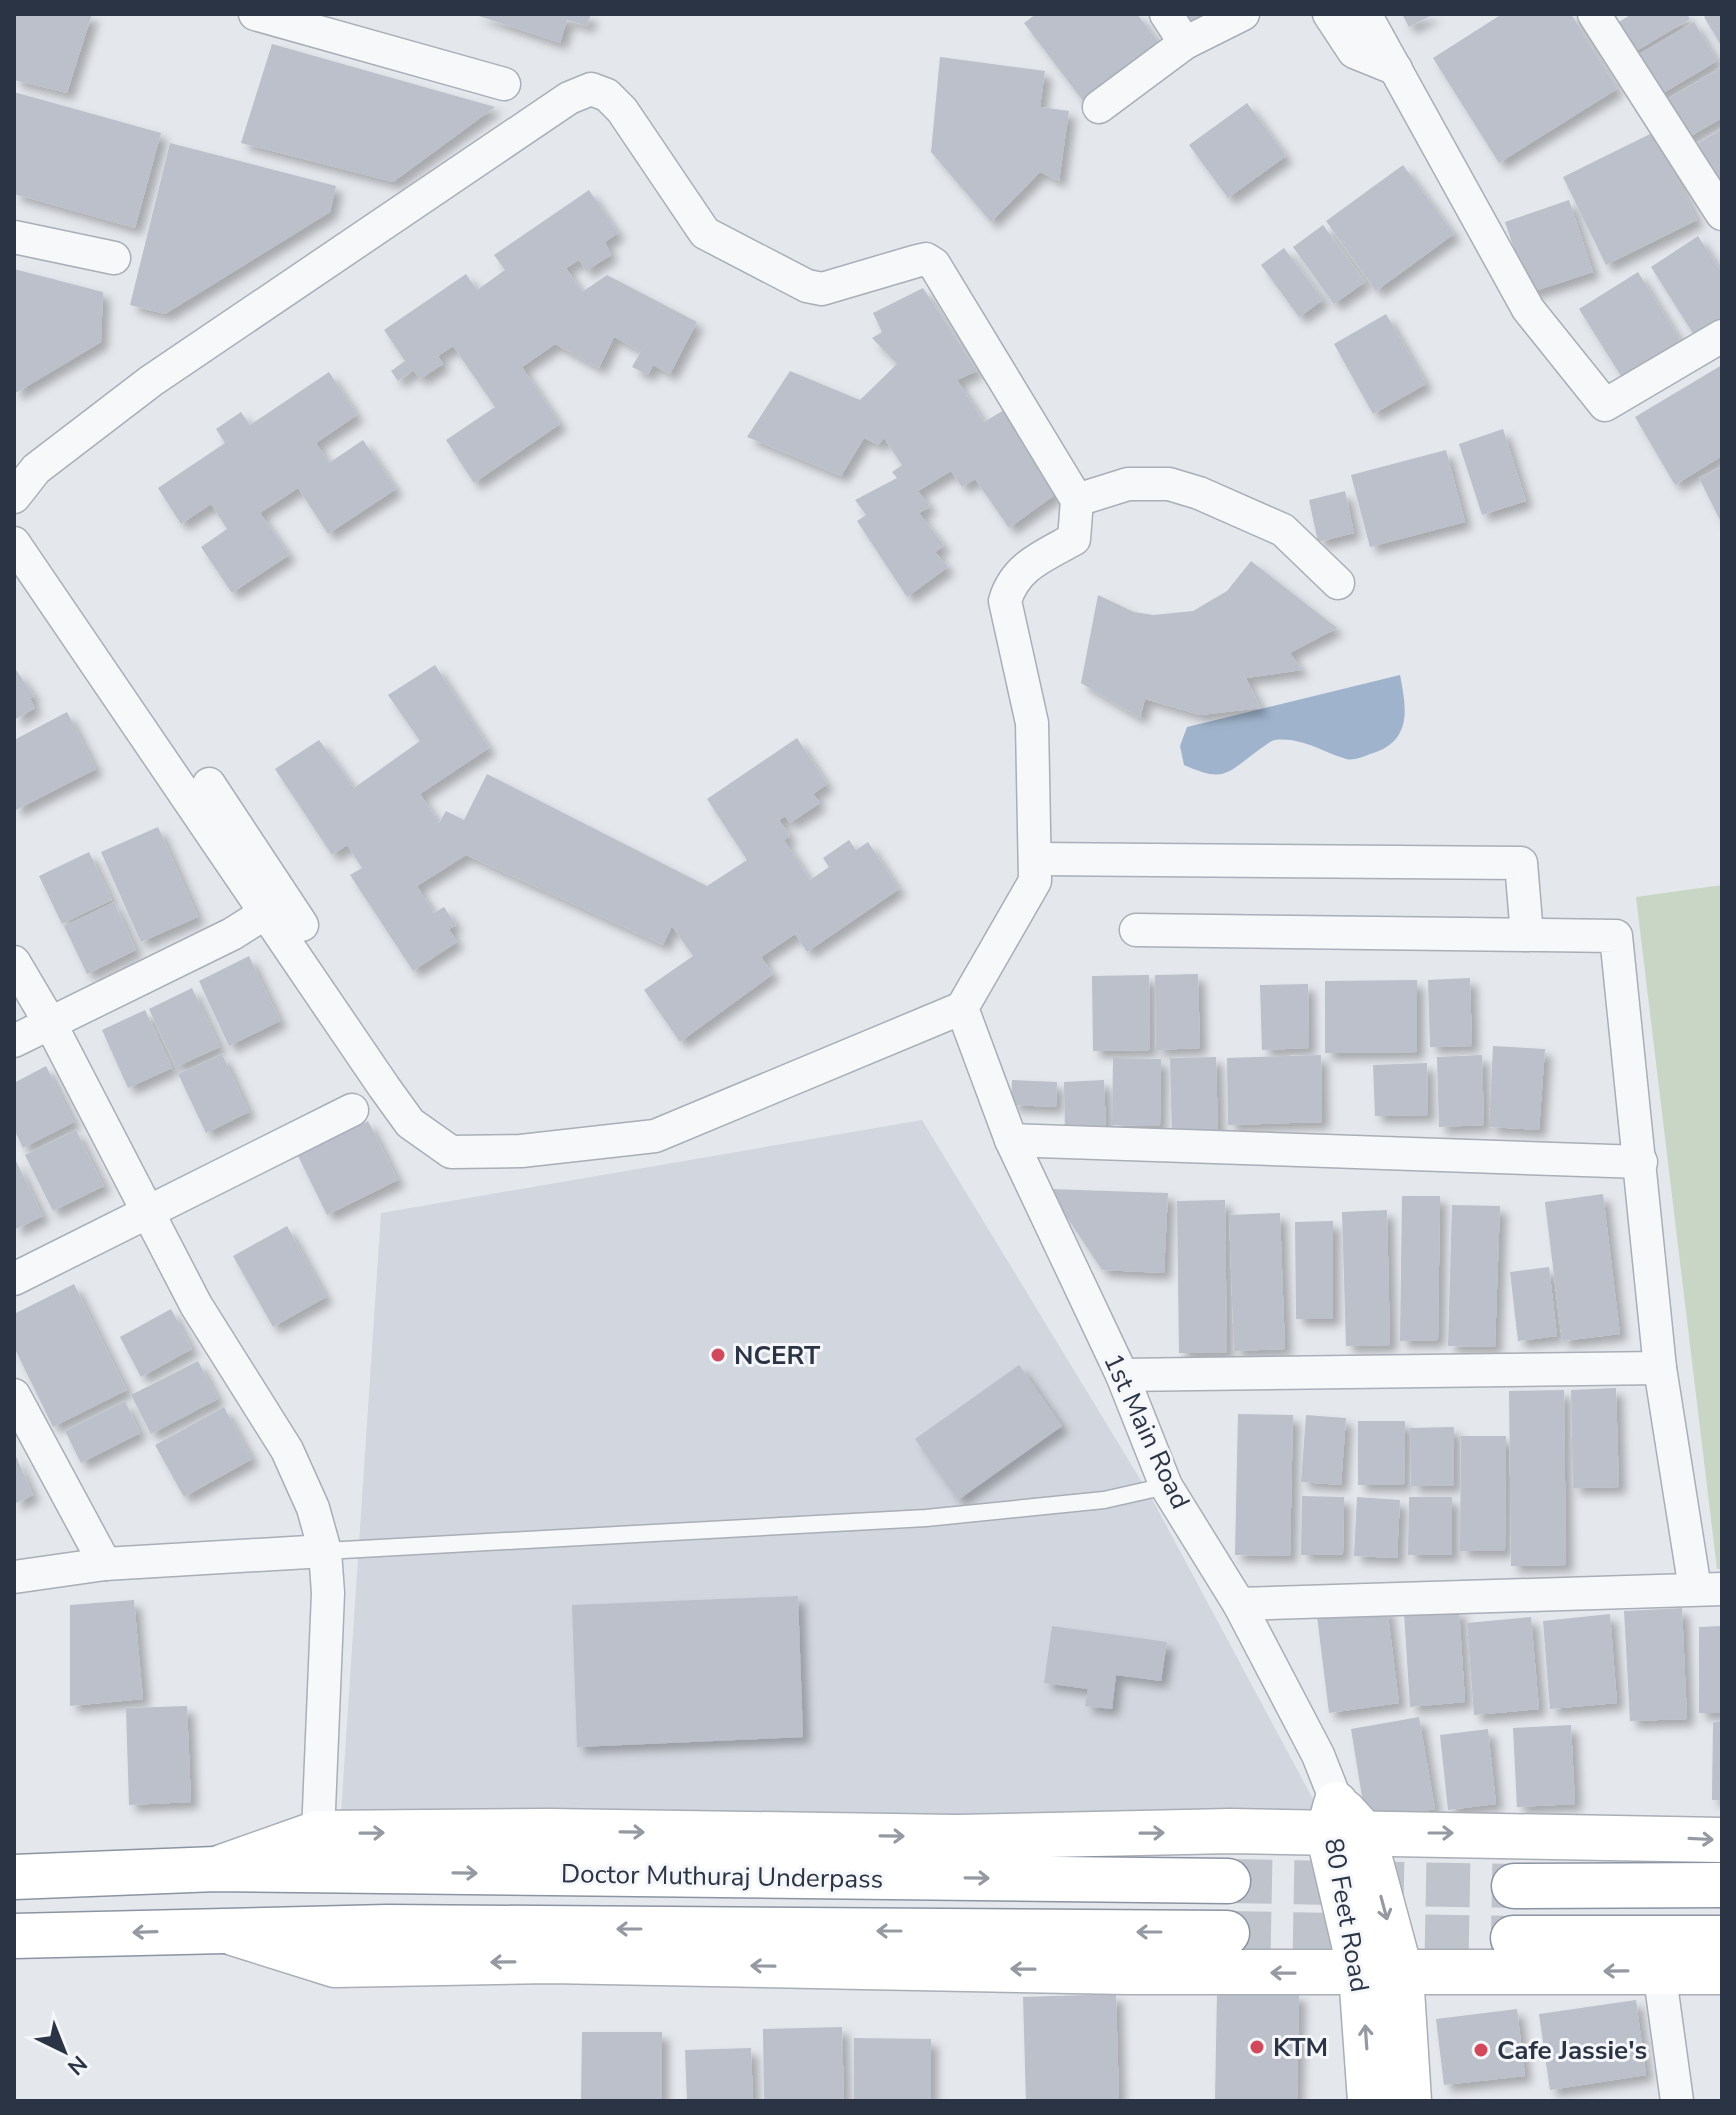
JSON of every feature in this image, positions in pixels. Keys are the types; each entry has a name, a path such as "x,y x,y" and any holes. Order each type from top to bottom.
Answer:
{"main road":[{"path":"14,1877 216,1869 318,1833 550,1831 957,1837 1230,1831 1343,1823 1722,1840"},
{"name":"80 Feet Road","path":"1343,1823 1409,2101"},
{"name":"Doctor Muthuraj Underpass","path":"216,1869 1228,1881"},
{"path":"1514,1886 1722,1885"},
{"path":"223,1930 335,1965 550,1961 1381,1974 1722,1972"},
{"name":"Doctor Muthuraj Underpass","path":"14,1936 223,1930 1227,1933"},
{"path":"1513,1938 1722,1938"},
{"name":"80 Feet Road","path":"1370,2101 1381,1974"}],"street":[{"path":"255,14 504,84"},
{"path":"1166,14 1185,43"},
{"path":"1099,107 1185,43 1243,14"},
{"path":"1329,14 1354,52 1396,69"},
{"path":"1365,14 1528,309 1605,405 1722,336"},
{"path":"1594,14 1722,214"},
{"path":"14,497 36,469 151,381 569,98 591,89 607,95 622,110 692,216 716,241 807,286 822,289 917,261 926,259 934,264 1077,500 1074,539 1026,567 1010,582 1005,601 1032,723 1037,859 1035,881 962,1008 655,1136 521,1151 451,1152 410,1123 14,543"},
{"path":"14,237 114,258"},
{"path":"1077,500 1128,484 1169,484 1199,493 1283,530 1338,583"},
{"path":"209,784 329,967 312,979"},
{"path":"1037,859 1521,863 1527,935"},
{"path":"14,1041 232,934 267,912"},
{"path":"1136,930 1616,936 1660,1368 1708,1589 1239,1604"},
{"path":"14,962 50,1023 196,1305 287,1450 313,1508 325,1551 328,1593 318,1833"},
{"name":"1st Main Road","path":"962,1008 1011,1140 1122,1375 1166,1486 1239,1604 1318,1755 1343,1823"},
{"path":"14,1279 352,1110"},
{"path":"1011,1140 1641,1162"},
{"path":"1122,1375 1660,1368"},
{"path":"14,1395 105,1564"},
{"path":"14,1577 105,1564 325,1551"},
{"path":"1659,1970 1677,2101"}],"lane":[{"path":"325,1551 926,1518 1104,1500 1166,1486"}],"shaded area":[{"name":"NCERT","path":"922,1120 1151,1497 1321,1814 341,1814 381,1213"}],"green space":[{"path":"1722,885 1722,1569 1717,1569 1636,897"}],"water":[{"path":"1400,675 1405,712 1403,723 1400,733 1384,749 1349,759 1303,743 1275,740 1225,773 1208,774 1184,765 1180,746 1187,727"}],"building":[{"path":"14,14 92,14 67,93 14,80"},
{"path":"473,14 591,14 587,26 567,20 560,43"},
{"path":"1036,14 1137,14 1162,47 1086,105 1024,23"},
{"path":"1177,14 1217,14 1190,33"},
{"path":"1402,14 1434,14 1409,27"},
{"path":"1502,14 1571,14 1617,89 1499,163 1433,58"},
{"path":"1632,14 1687,14 1690,19 1626,57 1609,28"},
{"path":"1722,14 1722,47 1704,17"},
{"path":"1694,22 1717,61 1653,99 1629,60"},
{"path":"272,44 495,107 393,182 241,143"},
{"path":"940,57 1045,71 1040,107 1069,111 1059,181 1040,172 991,222 931,152"},
{"path":"1722,67 1722,118 1679,143 1657,105"},
{"path":"14,92 161,133 135,228 14,194"},
{"path":"1247,103 1286,156 1228,198 1189,145"},
{"path":"1722,129 1722,187 1697,144"},
{"path":"1654,132 1697,220 1606,265 1563,177"},
{"path":"170,143 336,186 330,212 165,314 130,305"},
{"path":"1403,165 1454,234 1376,291 1326,221"},
{"path":"589,190 618,233 605,242 611,255 586,271 579,260 566,268 582,292 607,275 697,322 670,374 653,365 648,375 632,367 641,351 614,337 599,368 555,344 522,367 560,424 474,483 446,440 495,407 453,346 438,356 443,364 420,379 413,370 398,381 391,371 405,361 384,330 466,274 477,290 505,270 494,255"},
{"path":"1569,200 1593,272 1529,293 1505,222"},
{"path":"1323,225 1365,282 1334,304 1293,247"},
{"path":"1698,236 1722,273 1722,317 1694,335 1651,267"},
{"path":"1284,248 1323,300 1299,317 1261,265"},
{"path":"14,269 103,292 101,342 14,394"},
{"path":"1638,272 1680,340 1621,376 1579,309"},
{"path":"923,288 977,371 957,380 984,422 1004,410 1056,494 1009,528 975,479 962,487 951,471 918,491 930,507 919,513 944,546 935,552 948,567 907,597 857,521 866,515 855,500 897,478 892,472 902,465 884,438 878,445 864,438 841,476 747,437 790,371 860,400 897,364 872,338 882,332 873,313"},
{"path":"1386,314 1426,384 1373,414 1334,344"},
{"path":"1722,365 1722,456 1675,485 1635,417"},
{"path":"329,372 357,415 316,443 329,463 363,440 396,489 328,534 298,488 260,513 289,555 232,593 201,547 227,529 211,504 181,524 158,488 225,443 216,429 241,412 250,425"},
{"path":"1503,429 1526,501 1482,515 1459,444"},
{"path":"1446,450 1465,522 1370,547 1351,475"},
{"path":"1722,467 1722,524 1699,478"},
{"path":"1345,491 1354,533 1318,542 1309,500"},
{"path":"1251,561 1337,628 1290,653 1302,670 1246,678 1261,708 1200,715 1145,699 1140,718 1081,683 1098,595 1134,612 1153,615 1193,611 1227,591"},
{"path":"435,665 489,748 420,794 439,823 446,811 464,820 487,774 707,886 747,860 707,799 797,738 827,784 813,794 820,803 790,823 785,816 779,820 790,836 784,840 810,880 829,867 823,858 849,840 856,850 868,842 899,889 807,952 795,934 761,957 773,974 680,1042 644,990 693,956 672,926 663,945 466,855 417,886 434,913 444,907 456,925 449,929 457,942 413,971 350,875 362,868 347,845 332,855 275,769 319,740 354,788 420,741 388,695"},
{"path":"14,667 34,696 30,698 35,708 14,720"},
{"path":"67,712 96,769 14,811 14,740"},
{"path":"158,827 198,917 141,942 101,852"},
{"path":"89,852 112,900 62,924 39,876"},
{"path":"114,902 136,950 87,974 64,926"},
{"path":"249,956 280,1021 229,1046 199,981"},
{"path":"1198,974 1200,1048 1156,1050 1155,975"},
{"path":"1149,975 1150,1050 1093,1051 1092,976"},
{"path":"1470,978 1472,1046 1430,1047 1428,980"},
{"path":"1417,980 1417,1052 1325,1053 1325,981"},
{"path":"1308,984 1309,1048 1262,1050 1260,985"},
{"path":"192,988 220,1047 176,1067 149,1009"},
{"path":"145,1010 172,1068 128,1088 102,1030"},
{"path":"1493,1046 1545,1049 1539,1130 1489,1127"},
{"path":"222,1054 249,1112 206,1133 178,1074"},
{"path":"1321,1055 1322,1122 1228,1125 1227,1058"},
{"path":"1482,1055 1484,1125 1439,1127 1437,1057"},
{"path":"1216,1057 1218,1136 1172,1137 1170,1058"},
{"path":"1113,1058 1161,1059 1160,1126 1112,1125"},
{"path":"1427,1063 1428,1115 1375,1116 1373,1065"},
{"path":"46,1066 74,1122 23,1148 14,1129 14,1083"},
{"path":"1012,1080 1057,1082 1056,1107 1011,1105"},
{"path":"1104,1080 1106,1131 1065,1132 1064,1082"},
{"path":"368,1121 398,1180 327,1215 298,1156"},
{"path":"76,1130 104,1186 53,1211 25,1155"},
{"path":"14,1157 43,1216 14,1230"},
{"path":"1048,1189 1168,1193 1164,1273 1102,1270"},
{"path":"1603,1194 1620,1334 1562,1341 1545,1202"},
{"path":"1402,1196 1440,1196 1438,1340 1400,1341"},
{"path":"1225,1200 1227,1353 1179,1353 1177,1201"},
{"path":"1452,1205 1500,1206 1495,1347 1448,1346"},
{"path":"1387,1210 1390,1345 1346,1346 1342,1212"},
{"path":"1280,1213 1285,1349 1234,1351 1229,1215"},
{"path":"1333,1221 1333,1319 1296,1319 1295,1222"},
{"path":"287,1226 326,1297 273,1327 233,1256"},
{"path":"1549,1267 1557,1336 1518,1341 1510,1272"},
{"path":"74,1284 127,1390 53,1427 14,1347 14,1314"},
{"path":"171,1309 192,1349 141,1377 120,1337"},
{"path":"198,1361 218,1399 151,1434 131,1395"},
{"path":"1019,1365 1062,1426 958,1500 915,1439"},
{"path":"1616,1388 1619,1487 1573,1488 1571,1390"},
{"path":"1564,1390 1566,1565 1511,1566 1509,1391"},
{"path":"125,1401 140,1433 81,1463 65,1431"},
{"path":"224,1407 252,1459 184,1497 155,1445"},
{"path":"1238,1414 1293,1415 1290,1556 1235,1555"},
{"path":"1306,1415 1346,1418 1341,1485 1301,1482"},
{"path":"1358,1421 1405,1421 1404,1485 1358,1485"},
{"path":"1454,1427 1454,1486 1411,1486 1410,1428"},
{"path":"1461,1436 1506,1436 1505,1551 1460,1551"},
{"path":"14,1452 33,1495 14,1504"},
{"path":"1302,1496 1344,1497 1343,1555 1301,1555"},
{"path":"1357,1497 1400,1500 1397,1558 1354,1556"},
{"path":"1409,1497 1452,1497 1452,1555 1408,1555"},
{"path":"798,1596 803,1737 577,1747 572,1605"},
{"path":"134,1600 143,1699 70,1706 70,1605"},
{"path":"1387,1607 1399,1703 1329,1713 1317,1616"},
{"path":"1682,1608 1687,1719 1630,1721 1624,1611"},
{"path":"1459,1609 1465,1702 1410,1707 1404,1613"},
{"path":"1610,1614 1617,1703 1550,1709 1543,1621"},
{"path":"1531,1617 1539,1709 1474,1715 1467,1623"},
{"path":"1052,1626 1167,1642 1161,1681 1116,1675 1112,1709 1085,1706 1088,1689 1044,1683"},
{"path":"1722,1626 1722,1713 1699,1713 1699,1627"},
{"path":"187,1706 191,1802 129,1805 126,1708"},
{"path":"1419,1717 1435,1809 1366,1821 1351,1729"},
{"path":"1722,1721 1722,1800 1712,1800 1713,1722"},
{"path":"1571,1725 1575,1804 1517,1807 1513,1728"},
{"path":"1488,1729 1496,1804 1448,1810 1440,1735"},
{"name":"KTM","path":"1217,1992 1299,1994 1297,2101 1215,2101"},
{"path":"1116,1994 1119,2101 1026,2101 1023,1997"},
{"path":"1636,2000 1646,2075 1550,2090 1539,2014"},
{"path":"1517,2009 1525,2076 1444,2085 1436,2019"},
{"path":"842,2027 844,2101 764,2101 763,2029"},
{"path":"582,2032 662,2032 662,2101 581,2101"},
{"path":"854,2038 931,2039 931,2101 854,2101"},
{"path":"751,2048 753,2101 687,2101 685,2050"}],"tunnel":[{"path":"1228,1881 1514,1886"},
{"path":"1227,1933 1513,1938"}],"place":[{"name":"NCERT","path":"718,1355"},
{"name":"KTM","path":"1257,2047"},
{"name":"Cafe Jassie's","path":"1481,2050"}]}
